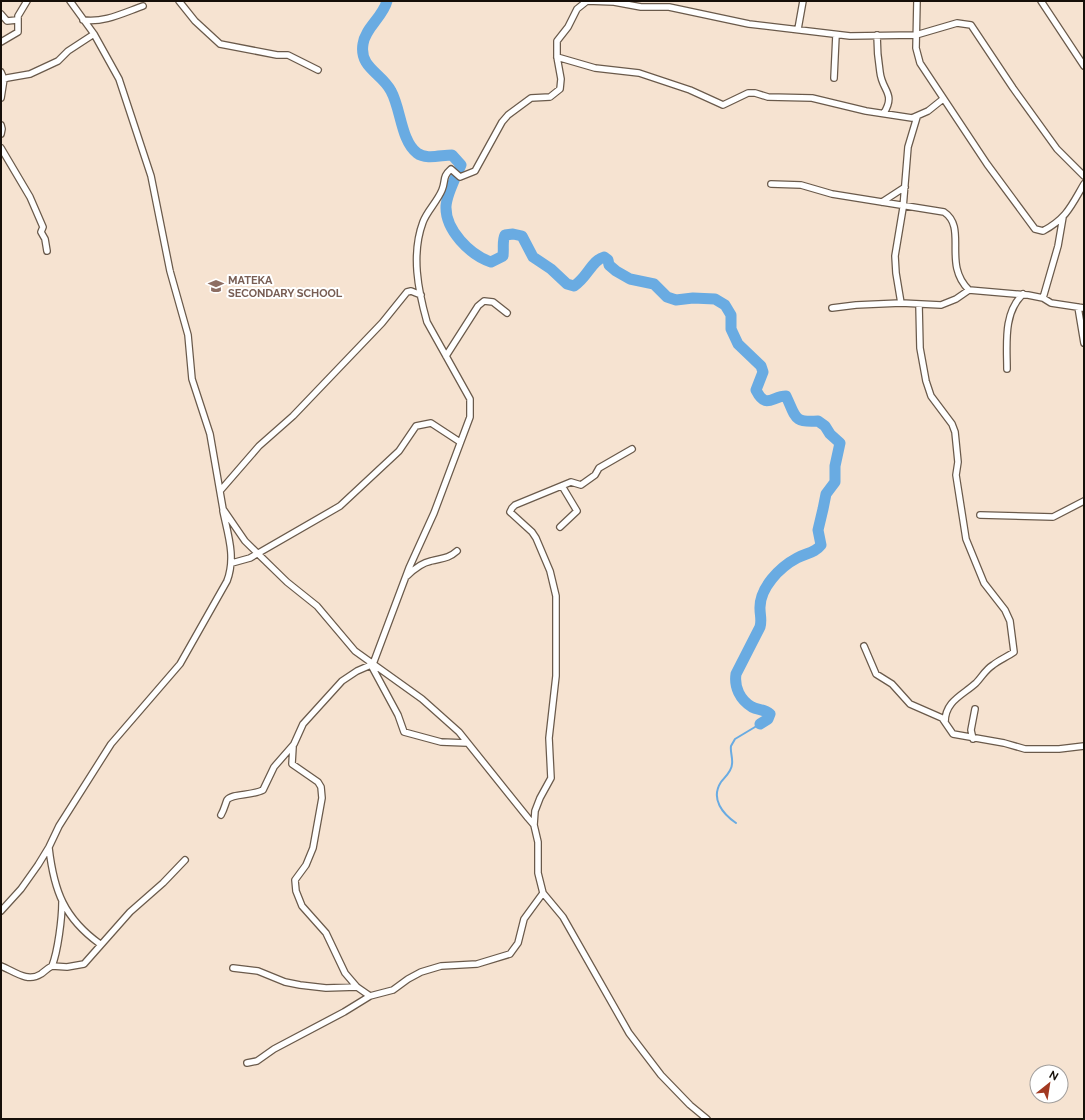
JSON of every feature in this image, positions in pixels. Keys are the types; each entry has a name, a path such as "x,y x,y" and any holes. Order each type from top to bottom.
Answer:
{"street":[{"path":"1,42 18,32 17,20 20,11 27,1"},
{"path":"1,911 21,889 49,847 59,826 111,744 180,664 227,581 232,563 231,547 210,434 192,379 188,335 170,271 151,176 118,79 94,34 70,1"},
{"path":"179,1 199,26 220,44 277,55 288,55 318,70"},
{"path":"221,815 228,799 231,797 251,795 263,790 274,767 293,745 303,724 342,681 372,665 406,577 434,513 470,417 470,399 427,322 417,270 419,237 424,221 442,190 445,175 451,169 460,177 475,171 502,122 508,115 531,98 550,97 560,89 561,79 557,57 557,41 568,28 572,16 587,1 614,1 629,6 670,4 745,24 798,29 836,35 916,35 957,22 971,25 1013,88 1057,149 1084,176"},
{"path":"798,29 803,1"},
{"path":"917,1 916,48 920,63 987,164 1035,229 1043,231 1057,224 1071,207 1084,184"},
{"path":"1041,1 1084,66"},
{"path":"83,20 95,22 143,6"},
{"path":"1,14 7,21 17,20"},
{"path":"3,80 30,74 58,61 71,49 94,34"},
{"path":"834,78 836,35"},
{"path":"877,35 880,75 889,96 889,103 884,113"},
{"path":"557,57 595,68 640,74 690,90 719,105 726,104 748,93 755,93 768,97 812,98 843,107 906,118 917,117 943,99"},
{"path":"1,72 3,80 1,98"},
{"path":"901,304 896,273 896,256 903,205 908,147 917,117"},
{"path":"1,125 1,134"},
{"path":"1,148 30,197 43,227 41,232 45,239 47,251"},
{"path":"771,184 801,185 832,194 944,212 951,217 955,224 955,259 958,272 969,290"},
{"path":"882,202 904,187"},
{"path":"1043,298 1058,246 1064,216"},
{"path":"832,308 856,305 945,304 969,290 1023,294 1043,298 1051,304 1081,308 1084,343"},
{"path":"220,491 259,446 293,416 382,323 407,292 412,291 421,295"},
{"path":"1007,369 1010,313 1016,301 1023,294"},
{"path":"446,356 478,306 484,301 487,300 493,302 507,314"},
{"path":"918,305 920,348 926,381 931,396 952,424 955,432 958,462 956,475 962,525 966,539 984,583 1005,610 1010,621 1014,652 989,667 977,682 954,700 947,710 945,722"},
{"path":"232,563 249,558 347,501 400,451 416,426 431,423 460,442"},
{"path":"632,449 599,468 595,475 581,485 573,482 562,486 515,505 510,512 532,532 536,538 550,571 556,596 556,676 549,738 552,774 549,784 540,798 535,811 534,825 538,842 538,882 543,893 564,917 629,1033 662,1076 690,1105 708,1119"},
{"path":"560,527 577,511 562,486"},
{"path":"980,515 1053,517 1084,501"},
{"path":"223,509 245,541 287,582 317,606 355,651 372,665 422,699 459,732 534,825"},
{"path":"406,577 421,564 437,559 447,558 457,551"},
{"path":"864,646 876,674 892,684 906,702 922,710 938,715 953,734 1025,748 1059,749 1084,746"},
{"path":"372,665 398,715 404,732 441,742 467,743"},
{"path":"973,739 971,730 975,709"},
{"path":"293,745 292,764 318,782 321,787 322,798 313,848 306,865 295,880 296,891 302,906 326,933 340,965 357,987 370,996"},
{"path":"49,847 59,896 62,902 77,923 100,944"},
{"path":"52,966 67,967 84,964 100,944 130,912 168,880 185,860"},
{"path":"247,1063 257,1060 370,996 392,990 411,977 435,967 477,964 510,954 518,943 524,919 543,893"},
{"path":"1,966 24,977 39,975 52,966 56,954 61,922 62,902"},
{"path":"233,968 258,971 285,982 300,985 326,988 357,987"}],"waterway":[{"path":"387,1 382,12 364,38 364,59 391,91 404,133 412,148 417,153 425,156 434,157 452,155 461,165 450,190 446,206 450,224 454,232 467,248 483,259 491,262 503,256 504,237 505,235 513,234 522,236 533,257 551,269 567,284 574,286 579,283 593,265 604,257 608,260 609,265 616,271 630,279 654,284 667,297 676,300 693,298 715,299 725,305 731,315 731,329 738,344 761,366 763,372 756,390 760,396 766,401 786,396 796,417 804,421 818,421 825,426 830,434 840,443 835,466 835,482 826,494 818,530 821,545 816,550 790,562 772,579 767,586 761,601 760,627 736,674 737,688 744,701 752,707 766,711 770,714 768,719 760,724"},
{"path":"736,823 723,811 720,806 717,800 718,788 732,767 731,746 735,739 760,724"}],"place":[{"name":"MATEKA SECONDARY SCHOOL","path":"216,286"}]}
